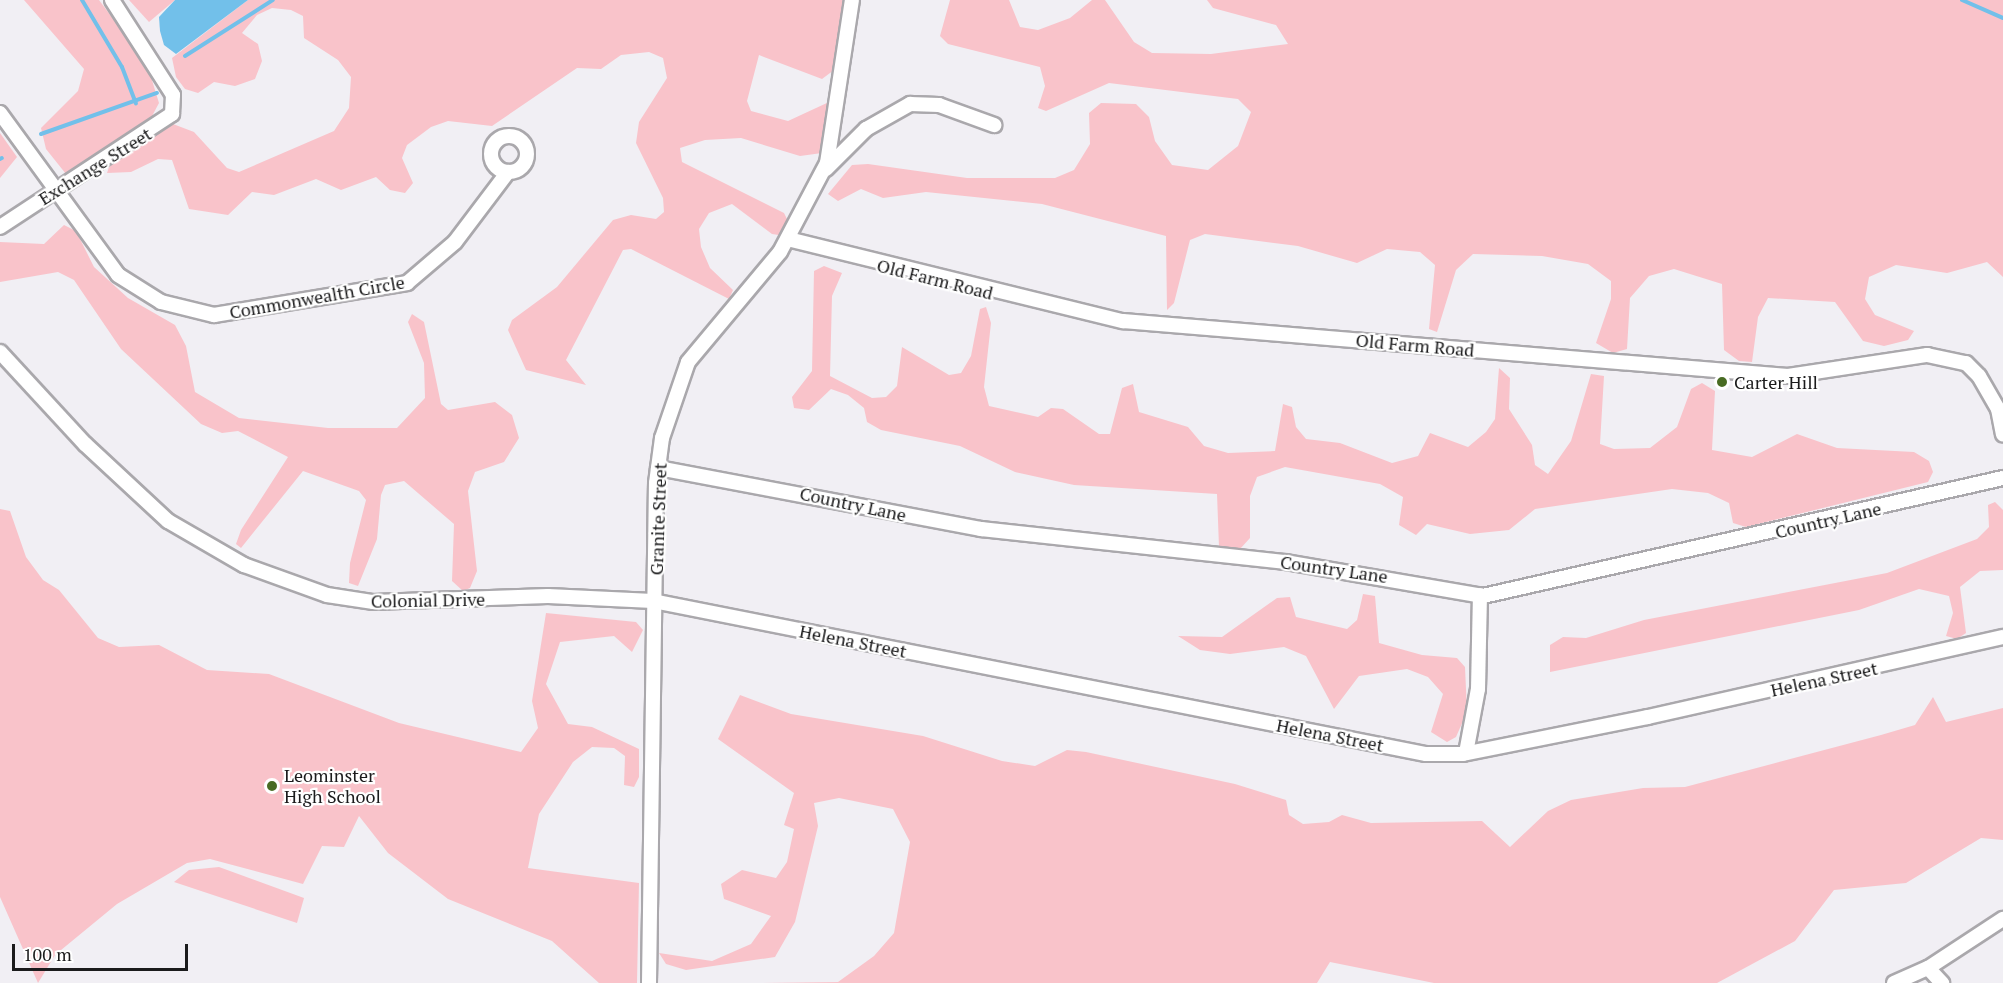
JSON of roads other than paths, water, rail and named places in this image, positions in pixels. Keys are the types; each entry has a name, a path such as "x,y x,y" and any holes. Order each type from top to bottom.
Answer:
{"street":[{"name":"Exchange Street","path":"0,227 165,122 175,106 173,96 112,0"},
{"name":"Granite Street","path":"650,983 658,468 672,398 688,362 788,239 823,172 836,123 852,0"},
{"path":"823,172 866,129 910,104 939,105 994,125"},
{"name":"Commonwealth Circle","path":"0,113 118,275 161,302 214,315 407,283 455,242 508,172"},
{"name":"Old Farm Road","path":"788,239 1123,321 1788,376 1928,355 1966,363 1979,376 1998,410 2003,435"},
{"name":"Colonial Drive","path":"0,352 85,444 168,521 282,582 373,602 548,596 656,602"},
{"name":"Country Lane","path":"658,468 981,529 1286,562 1480,595 2003,478"},
{"path":"1466,753 1478,689 1480,595"},
{"name":"Helena Street","path":"656,602 1426,754 1466,753 2003,637"},
{"path":"1894,983 1928,968 2003,919"},
{"path":"1928,968 1942,983"}],"water":[{"path":"175,0 248,0 176,54 164,45 159,17"}],"waterway":[{"path":"82,0 122,67 136,103"},
{"path":"185,56 273,0"},
{"path":"1962,0 2003,18"},
{"path":"41,134 157,93"}],"place":[{"name":"Carter Hill","path":"1722,382"},
{"name":"Leominster High School","path":"272,786"}]}
